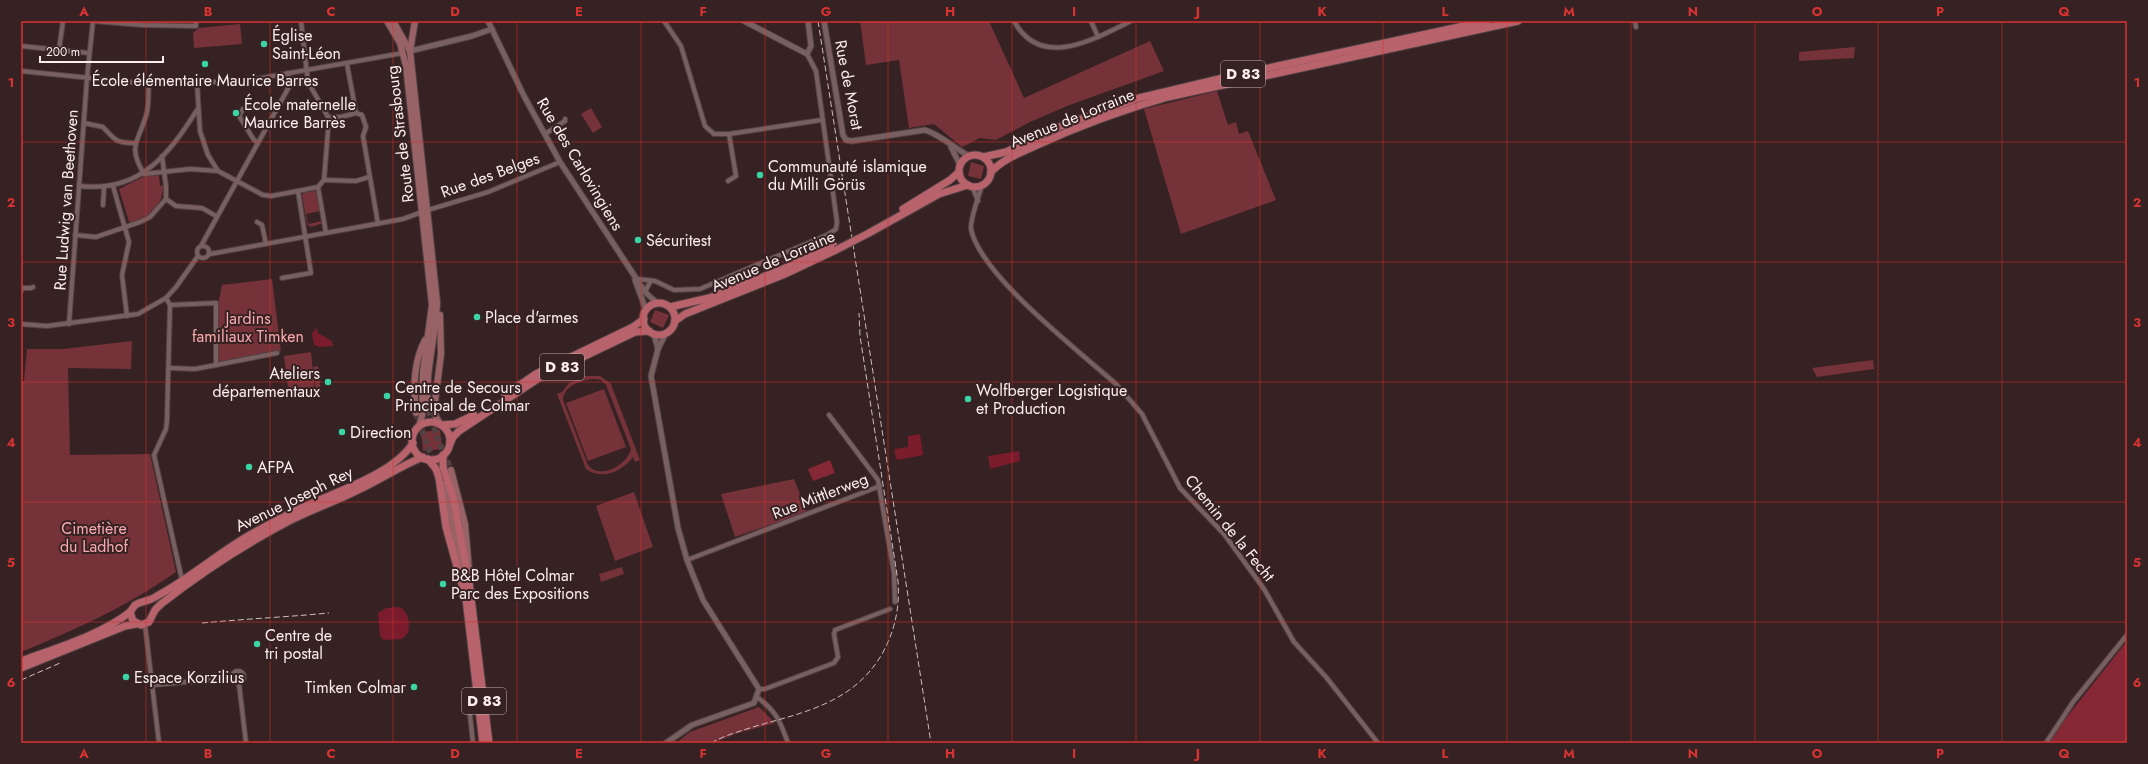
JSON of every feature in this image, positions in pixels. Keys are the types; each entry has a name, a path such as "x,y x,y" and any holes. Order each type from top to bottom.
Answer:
{"main road":[{"path":"387,21 407,52"},
{"path":"393,21 402,33 407,52"},
{"path":"407,52 415,21"},
{"name":"Avenue de Lorraine","path":"984,157 1006,152 1059,127 1112,106 1146,96 1487,21"},
{"name":"Avenue de Lorraine","path":"991,172 999,164 1009,158 1061,134 1114,113 1160,99 1518,21"},
{"path":"402,33 412,33"},
{"name":"Route de Strasbourg","path":"407,52 425,211 437,302 440,314 441,354 434,409 436,417 441,425"},
{"path":"979,155 984,157 989,164 991,172 990,177 982,185 970,186 963,182 960,168 969,156 979,155"},
{"name":"Avenue de Lorraine","path":"675,321 698,308 785,274 835,248 930,194 950,180 960,168"},
{"name":"Avenue de Lorraine","path":"868,230 939,194 970,186"},
{"name":"Route de Strasbourg","path":"419,426 422,416 423,372 432,305 425,211"},
{"name":"Avenue de Lorraine","path":"670,307 709,298 835,248"},
{"name":"Route de Strasbourg","path":"428,410 427,384 436,324 437,302"},
{"path":"657,303 670,307 673,311 675,321 670,330 666,333 651,332 644,319 646,310 657,303"},
{"name":"D 83","path":"441,425 455,424 468,419 536,374 633,327 644,319"},
{"name":"D 83","path":"450,444 453,437 459,431 539,378 635,332 651,332"},
{"name":"Route de Strasbourg","path":"416,413 414,398 417,364 423,344 429,333"},
{"path":"429,422 441,425 448,432 450,444 444,455 435,459 425,458 415,450 413,443 415,432 419,426 429,422"},
{"name":"Avenue Joseph Rey","path":"21,661 122,619 135,605 144,603 164,592 227,549 269,524 372,476 405,454 413,443"},
{"name":"D 83","path":"444,455 443,467 453,498 469,582 488,743"},
{"name":"D 83","path":"425,458 436,469 439,478 446,527 466,599"},
{"name":"Avenue Joseph Rey","path":"145,625 152,618 153,614 161,604 238,549 291,520 367,486 402,465 425,458"},
{"name":"D 83","path":"451,470 465,524 469,561 469,582"},
{"name":"D 83","path":"444,484 460,558 483,743"},
{"path":"144,603 149,605 153,614"},
{"path":"130,612 131,617 136,624"},
{"path":"21,668 125,626 136,624 145,625"}],"street":[{"path":"59,50 63,21"},
{"path":"93,21 144,25 196,23"},
{"name":"Rue Ludwig van Beethoven","path":"69,324 86,78 93,21"},
{"path":"79,186 104,188 144,174 190,169 218,171 263,195 271,196 318,187 324,180 328,117 308,82 301,21"},
{"name":"Rue des Carlovingiens","path":"488,21 560,162 645,292 657,303"},
{"path":"664,21 681,46 705,126 714,134 729,134 821,120"},
{"path":"636,277 650,282 655,281 666,287 681,291 700,289 833,232 836,229 837,222 821,120 816,71 807,54 744,21"},
{"path":"807,54 811,46 808,21"},
{"name":"Rue de Morat","path":"824,21 843,135 846,140 852,141 925,130 935,134 951,146 969,156"},
{"path":"1014,21 1030,38 1049,46 1068,48 1098,37 1131,21"},
{"path":"1091,21 1098,37"},
{"path":"1635,21 1636,27"},
{"path":"21,71 149,84 250,80 347,64 407,52 492,30"},
{"path":"21,46 90,53"},
{"path":"347,64 356,113"},
{"path":"21,324 47,326 127,316 148,309 166,298 176,288 198,256 197,251 290,85 288,73"},
{"path":"290,85 308,82"},
{"path":"197,83 197,110 202,140 208,155 218,171"},
{"path":"144,174 135,159 135,143 147,112 149,84"},
{"path":"258,143 254,140 239,116 242,109 278,107"},
{"path":"144,174 186,128 197,110"},
{"path":"328,117 341,117 356,113 362,115 366,128 363,136 369,177 378,224"},
{"path":"545,134 565,121 565,118"},
{"path":"84,123 104,127 116,141 122,144 135,143"},
{"path":"728,181 736,176 729,134"},
{"name":"Rue de Morat","path":"951,146 960,168"},
{"path":"75,235 96,237 150,217 166,199 165,172 162,156"},
{"name":"Rue des Belges","path":"210,254 403,219 488,192 560,162"},
{"path":"324,180 356,181 369,177"},
{"name":"Chemin de la Fecht","path":"982,185 978,202 973,212 971,227 977,242 991,266 1010,290 1116,384 1142,414 1180,488 1224,534 1264,589 1294,642 1326,677 1378,743"},
{"path":"113,186 126,226 129,242 122,275 127,316"},
{"path":"970,186 978,202"},
{"path":"318,187 326,233"},
{"path":"103,205 104,188"},
{"path":"282,278 311,274 307,237 298,191"},
{"path":"166,199 176,206 202,208 216,216"},
{"path":"257,222 262,225 266,244"},
{"path":"198,256 206,258 210,254 209,248 200,246"},
{"name":"Rue des Carlovingiens","path":"636,277 646,310"},
{"path":"645,292 650,282"},
{"path":"21,291 22,288 33,287"},
{"path":"166,298 170,305 166,429 154,455 182,580"},
{"path":"170,305 216,303 216,365"},
{"path":"651,332 658,349"},
{"path":"666,333 658,349 652,369 652,385 678,528 687,560 703,600 757,684 758,689 757,697 754,703 692,725 666,743"},
{"path":"169,368 195,369 277,353"},
{"name":"Rue Mittlerweg","path":"687,560 880,486 875,475 829,415"},
{"path":"880,486 894,574 895,602"},
{"path":"758,689 765,689 834,663 838,657 834,634 835,630 890,609"},
{"path":"145,625 159,743"},
{"path":"2046,743 2073,702 2127,635"},
{"path":"232,678 234,672 241,671 245,678 239,684"},
{"path":"152,685 232,678"},
{"path":"232,678 235,683 239,684"},
{"path":"239,684 246,743"},
{"path":"757,697 772,708 780,719 788,743"},
{"path":"470,715 473,743"}],"green space":[{"path":"860,21 989,21 1024,98 1150,41 1164,71 1067,106 1030,122 996,140 980,138 962,147 934,124 909,128 899,60 866,65"},
{"path":"240,24 242,44 194,48 193,33 199,28"},
{"path":"1855,47 1854,58 1799,61 1799,52"},
{"path":"1217,91 1228,125 1236,122 1239,134 1248,131 1276,200 1181,234 1144,109"},
{"path":"591,108 602,127 593,133 581,114"},
{"path":"971,162 984,166 981,179 968,176"},
{"path":"159,175 160,186 163,185 163,192 158,205 149,216 143,220 129,222 119,189 143,177"},
{"path":"314,191 317,192 323,223 311,227 307,224 302,196 303,193","holes":["320,211 322,221 308,224 306,214"]},
{"name":"Jardins familiaux Timken","path":"272,279 281,351 218,362 219,300 222,285"},
{"path":"655,310 669,315 663,328 650,322"},
{"name":"Cimetière du Ladhof","path":"132,341 131,369 68,368 70,455 150,454 176,572 120,607 62,635 21,652 21,381 24,381 27,349 63,349"},
{"path":"311,352 315,392 289,396 284,356"},
{"path":"1873,360 1874,369 1817,377 1812,368"},
{"path":"318,366 321,392 316,393 313,367"},
{"path":"585,376 600,376 611,384 640,460 635,462 633,457 624,466 612,473 592,473 586,469 557,394 562,392 569,383","holes":["595,379 601,380 606,385 631,449 625,460 613,469 606,471 593,470 588,465 563,400 564,395 574,384"]},
{"path":"604,389 626,447 588,461 566,403"},
{"path":"440,430 442,449 423,451 421,432"},
{"path":"794,479 807,512 735,537 721,494"},
{"path":"634,492 653,547 615,561 596,506"},
{"path":"622,567 624,574 601,582 599,574"},
{"path":"759,707 775,723 735,734 714,743 676,743 690,732"}],"shaded area":[{"path":"317,328 318,333 332,341 333,346 320,347 314,345 312,333"},
{"path":"920,434 923,455 898,460 894,449 908,447 908,436"},
{"path":"1019,451 1020,461 990,469 988,456"},
{"path":"830,460 835,473 813,481 808,469"},
{"path":"399,607 407,615 409,625 408,633 402,639 384,640 380,636 378,613 386,608"},
{"path":"2127,641 2127,743 2049,743 2051,737"}],"tunnel":[{"path":"428,410 451,470"},
{"path":"416,413 429,450 438,469"}],"railway":[{"path":"818,21 931,743"},
{"path":"711,743 733,733 810,710 843,694 858,684 871,670 882,654 890,637 896,619 898,581 860,336 859,313"},
{"path":"202,623 329,613"},
{"path":"21,680 60,663"}],"place":[{"name":"Église Saint-Léon","path":"264,44"},
{"name":"École élémentaire Maurice Barres","path":"205,64"},
{"name":"École maternelle Maurice Barrès","path":"236,113"},
{"name":"Communauté islamique du Milli Görüs","path":"760,175"},
{"name":"Sécuritest","path":"638,240"},
{"name":"Place d'armes","path":"477,317"},
{"name":"Ateliers départementaux","path":"328,382"},
{"name":"Centre de Secours Principal de Colmar","path":"387,396"},
{"name":"Wolfberger Logistique et Production","path":"968,399"},
{"name":"Direction","path":"342,432"},
{"name":"AFPA","path":"249,467"},
{"name":"B&B Hôtel Colmar Parc des Expositions","path":"443,584"},
{"name":"Centre de tri postal","path":"257,644"},
{"name":"Espace Korzilius","path":"126,677"},
{"name":"Timken Colmar","path":"414,687"}]}
